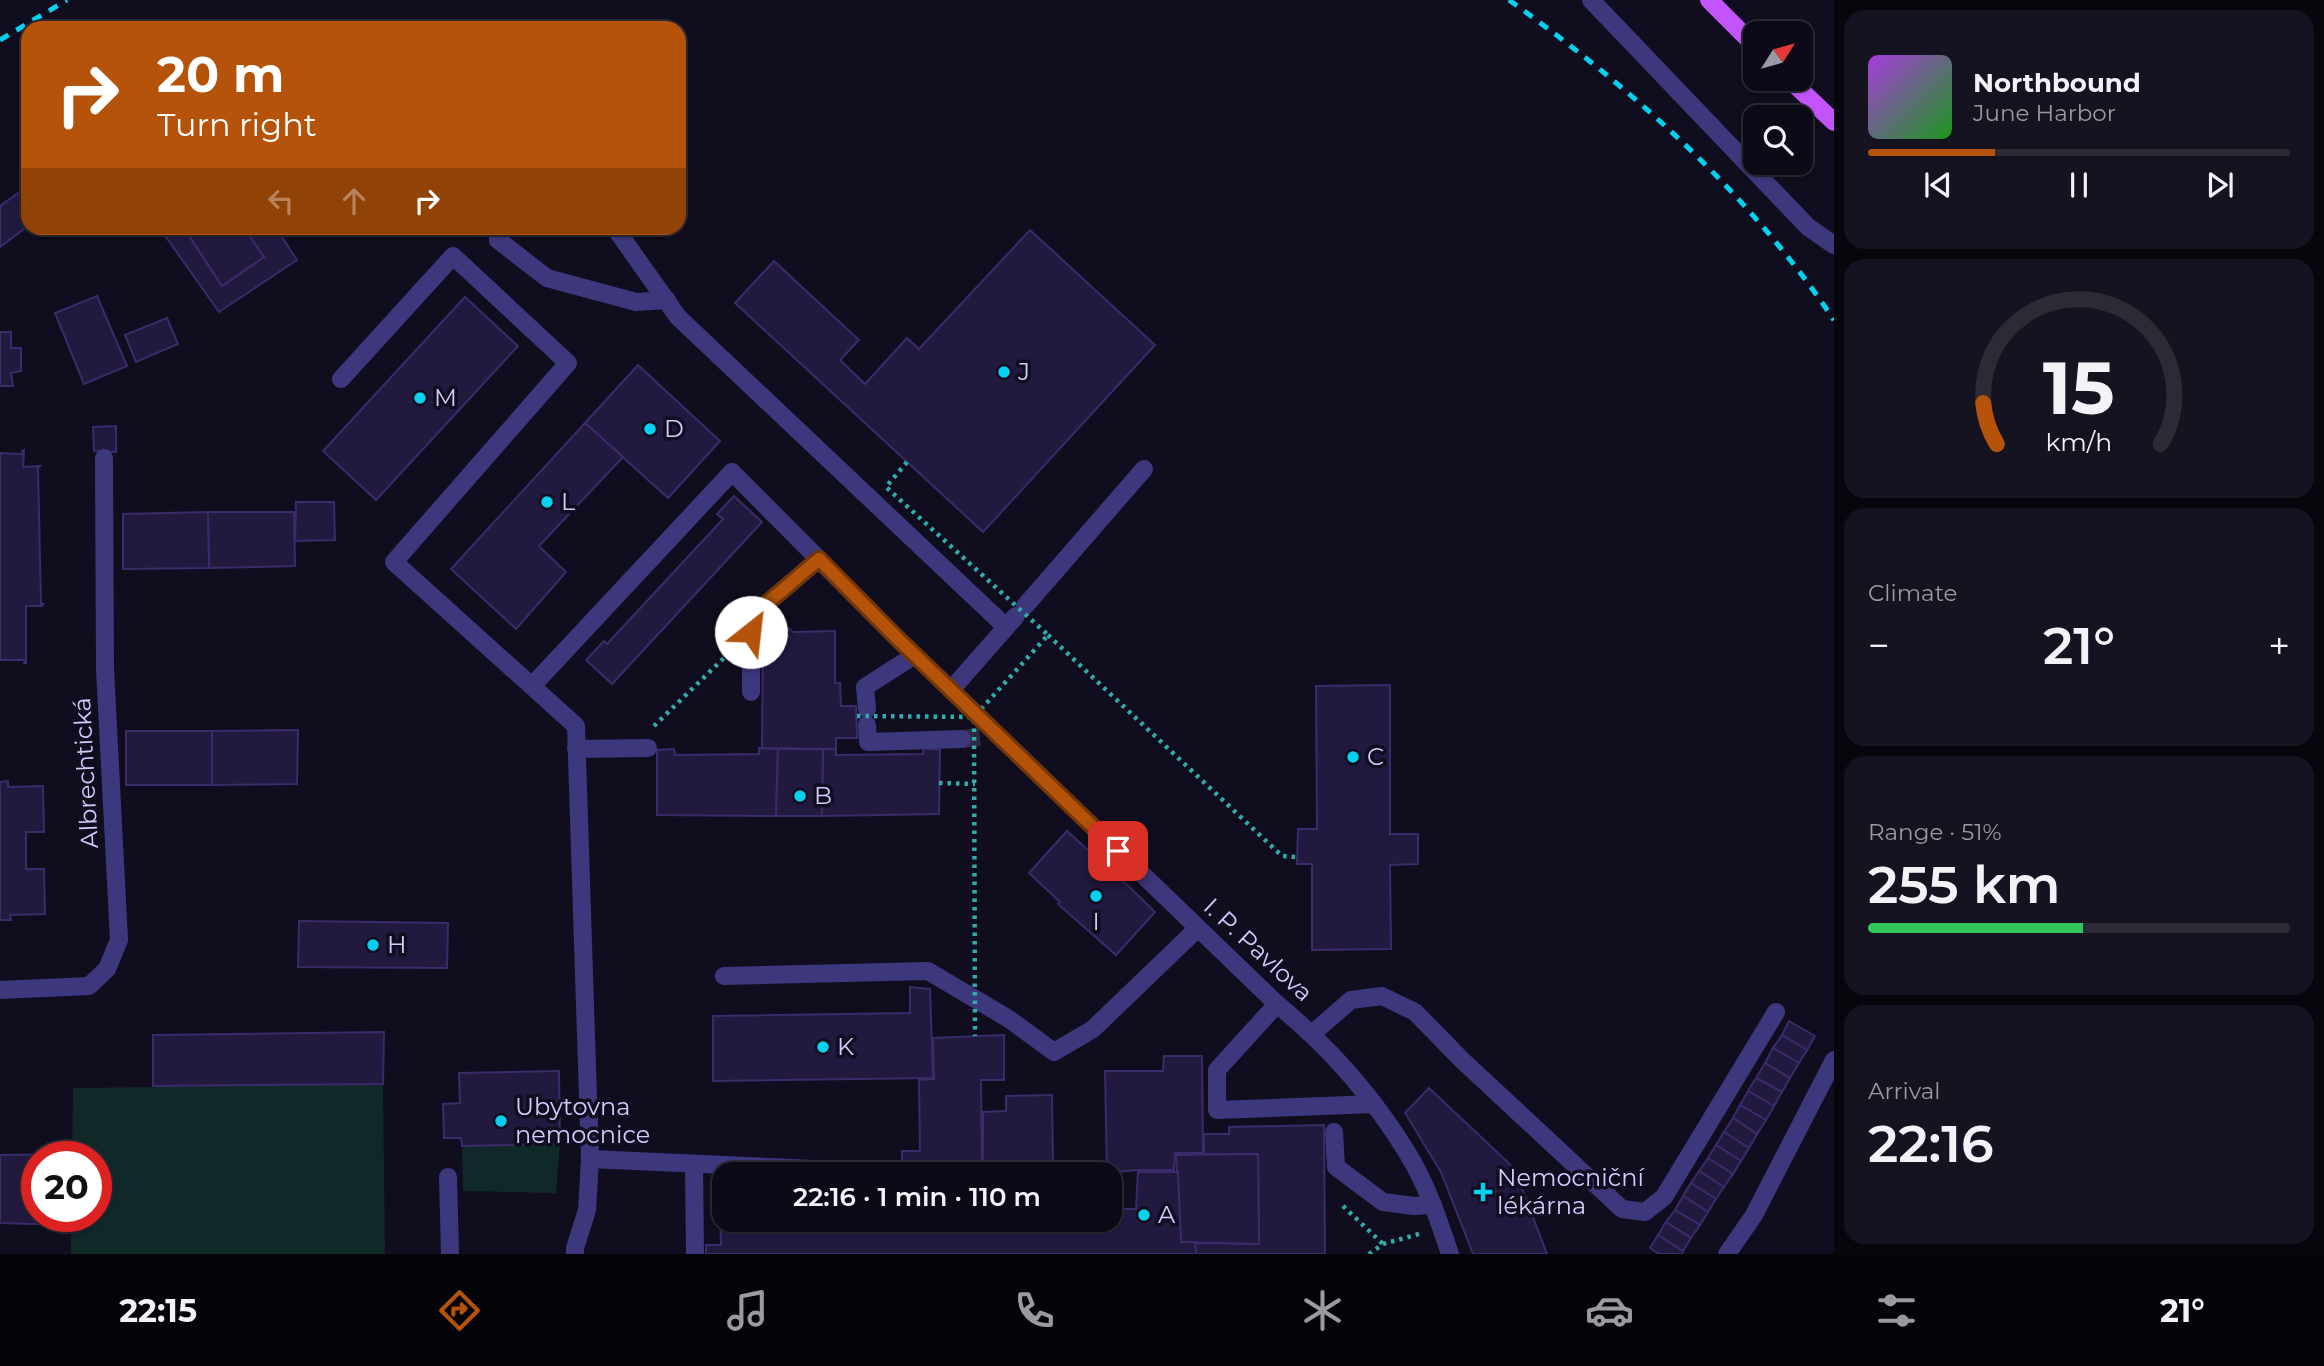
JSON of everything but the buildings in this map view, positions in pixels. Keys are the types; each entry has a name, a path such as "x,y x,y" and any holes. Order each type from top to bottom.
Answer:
{"main road":[{"path":"1709,0 1743,34"},
{"path":"1802,91 1834,122"}],"street":[{"path":"1591,0 1808,227 1834,246"},
{"path":"500,235 498,240 547,278 636,302 667,300"},
{"path":"620,235 678,317 1015,616"},
{"path":"341,379 453,256 568,363 394,562 576,726 590,1158 587,1210 575,1254"},
{"name":"Albrechtická","path":"0,990 89,986 107,969 119,940 105,669 104,458"},
{"path":"951,690 1144,469"},
{"name":"I. P. Pavlova","path":"532,686 732,472 951,690 984,727 1277,1004 1313,1033 1374,1104 1409,1156 1433,1205 1448,1254"},
{"path":"751,692 751,617 819,559"},
{"path":"915,655 865,687 864,717 868,742 962,739"},
{"path":"576,749 640,748"},
{"path":"724,976 928,971 1009,1019 1054,1052 1093,1029 1198,928"},
{"path":"1313,1033 1351,1000 1382,996 1415,1012 1462,1060 1622,1209 1645,1212 1664,1198 1776,1012"},
{"path":"1277,1004 1217,1070 1217,1110 1374,1104"},
{"path":"1727,1254 1754,1215 1834,1060"},
{"path":"1334,1132 1336,1167 1345,1174 1383,1202 1414,1206 1433,1205"},
{"path":"590,1158 712,1166"},
{"path":"694,1165 695,1254"},
{"path":"448,1177 450,1254"}],"path":[{"path":"907,462 886,487 1048,635 1282,856 1297,857"},
{"path":"640,748 751,632"},
{"path":"975,1036 975,784 984,727 1048,635"},
{"path":"864,717 984,727"},
{"path":"939,783 975,784"},
{"path":"1343,1206 1382,1244"},
{"path":"1369,1254 1382,1244 1419,1234"}],"green space":[{"path":"383,1084 385,1254 71,1254 71,1232 112,1232 112,1141 72,1141 73,1088"},
{"path":"560,1144 556,1193 463,1191 462,1146"}],"tunnel":[{"path":"962,739 981,737"}],"railway":[{"path":"32,21 67,0"},
{"path":"1509,0 1600,69 1686,145 1765,229 1801,273 1834,320"},
{"path":"0,40 21,27"}],"place":[{"name":"J","path":"1004,372"},
{"name":"M","path":"420,398"},
{"name":"D","path":"650,429"},
{"name":"L","path":"547,502"},
{"name":"C","path":"1353,757"},
{"name":"B","path":"800,796"},
{"name":"I","path":"1096,896"},
{"name":"H","path":"373,945"},
{"name":"K","path":"823,1047"},
{"name":"Ubytovna nemocnice","path":"501,1121"},
{"name":"Nemocniční lékárna","path":"1483,1192"},
{"name":"A","path":"1144,1215"}],"route":[{"path":"751,632 751,617 819,559 1118,851"}]}
